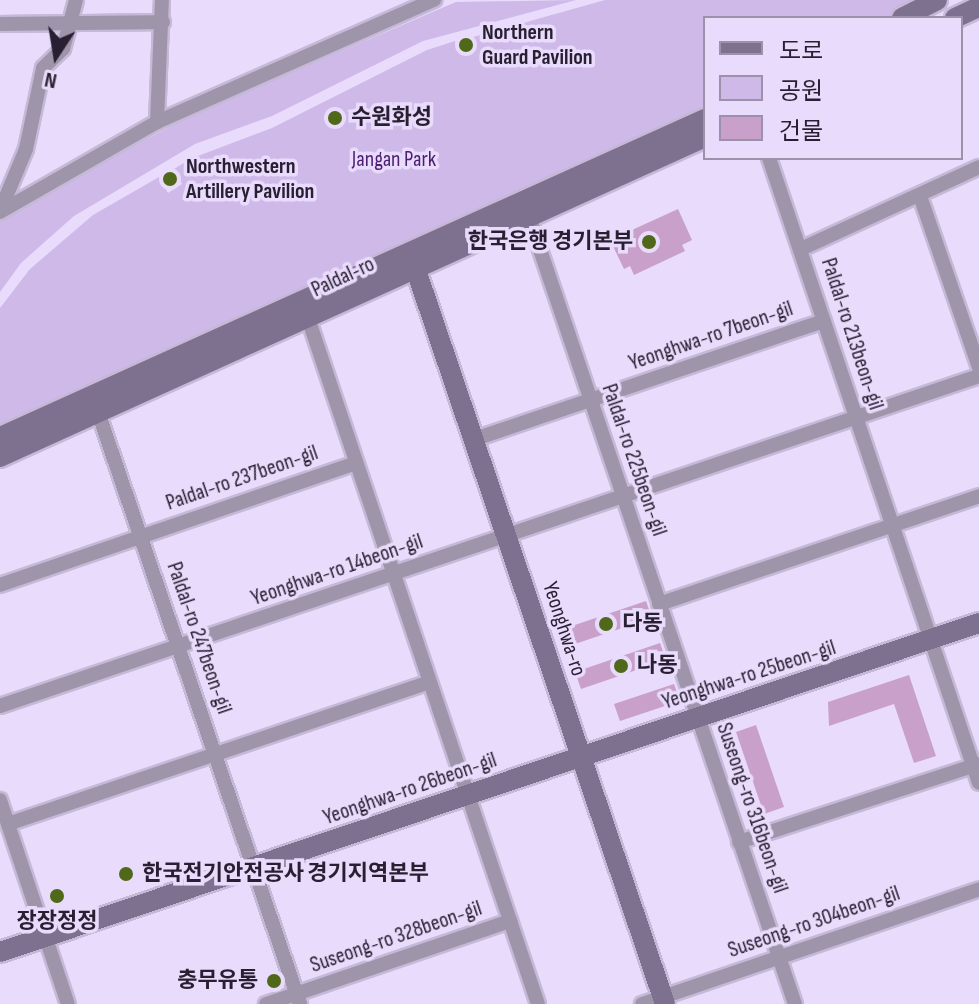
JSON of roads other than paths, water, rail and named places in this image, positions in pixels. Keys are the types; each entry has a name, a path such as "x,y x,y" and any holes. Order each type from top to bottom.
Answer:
{"street":[{"path":"0,212 26,149 43,68 63,49 76,0"},
{"path":"157,122 162,0"},
{"path":"0,212 157,122 434,0"},
{"path":"906,16 937,0"},
{"path":"959,16 979,7 970,0"},
{"path":"0,24 163,22"},
{"name":"Paldal-ro","path":"0,457 703,120"},
{"name":"Paldal-ro","path":"0,437 305,310 416,270 703,138"},
{"name":"Paldal-ro 213beon-gil","path":"770,160 931,639"},
{"path":"801,249 979,168"},
{"path":"920,196 979,367"},
{"name":"Paldal-ro 225beon-gil","path":"529,217 698,717"},
{"name":"Yeonghwa-ro","path":"416,270 664,1000"},
{"path":"305,310 467,795"},
{"name":"Yeonghwa-ro 7beon-gil","path":"475,439 824,321"},
{"name":"Yeonghwa-ro 14beon-gil","path":"0,706 979,376"},
{"name":"Paldal-ro 247beon-gil","path":"98,412 298,999"},
{"name":"Paldal-ro 237beon-gil","path":"141,536 356,463"},
{"path":"659,604 979,496"},
{"path":"0,585 141,536"},
{"name":"Yeonghwa-ro 25beon-gil","path":"581,756 979,623"},
{"path":"931,639 976,764 979,783"},
{"path":"8,824 429,682"},
{"name":"Suseong-ro 316beon-gil","path":"698,717 795,1004"},
{"name":"Yeonghwa-ro 26beon-gil","path":"0,952 581,756"},
{"path":"739,842 976,764"},
{"name":"Suseong-ro 328beon-gil","path":"467,795 538,1004"},
{"path":"0,800 68,1004"},
{"name":"Suseong-ro 304beon-gil","path":"642,1004 664,1000 779,956 979,889"},
{"name":"Suseong-ro 328beon-gil","path":"266,1004 298,999 510,921"}],"place":[{"name":"Northern Guard Pavilion","path":"466,45"},
{"name":"수원화성","path":"335,118"},
{"name":"Northwestern Artillery Pavilion","path":"170,179"},
{"name":"한국은행 경기본부","path":"649,242"},
{"name":"다동","path":"606,624"},
{"name":"나동","path":"621,666"},
{"name":"한국전기안전공사 경기지역본부","path":"126,874"},
{"name":"장장정정","path":"57,896"},
{"name":"충무유통","path":"274,981"}],"park label":[{"name":"Jangan Park","path":"394,160"}]}
